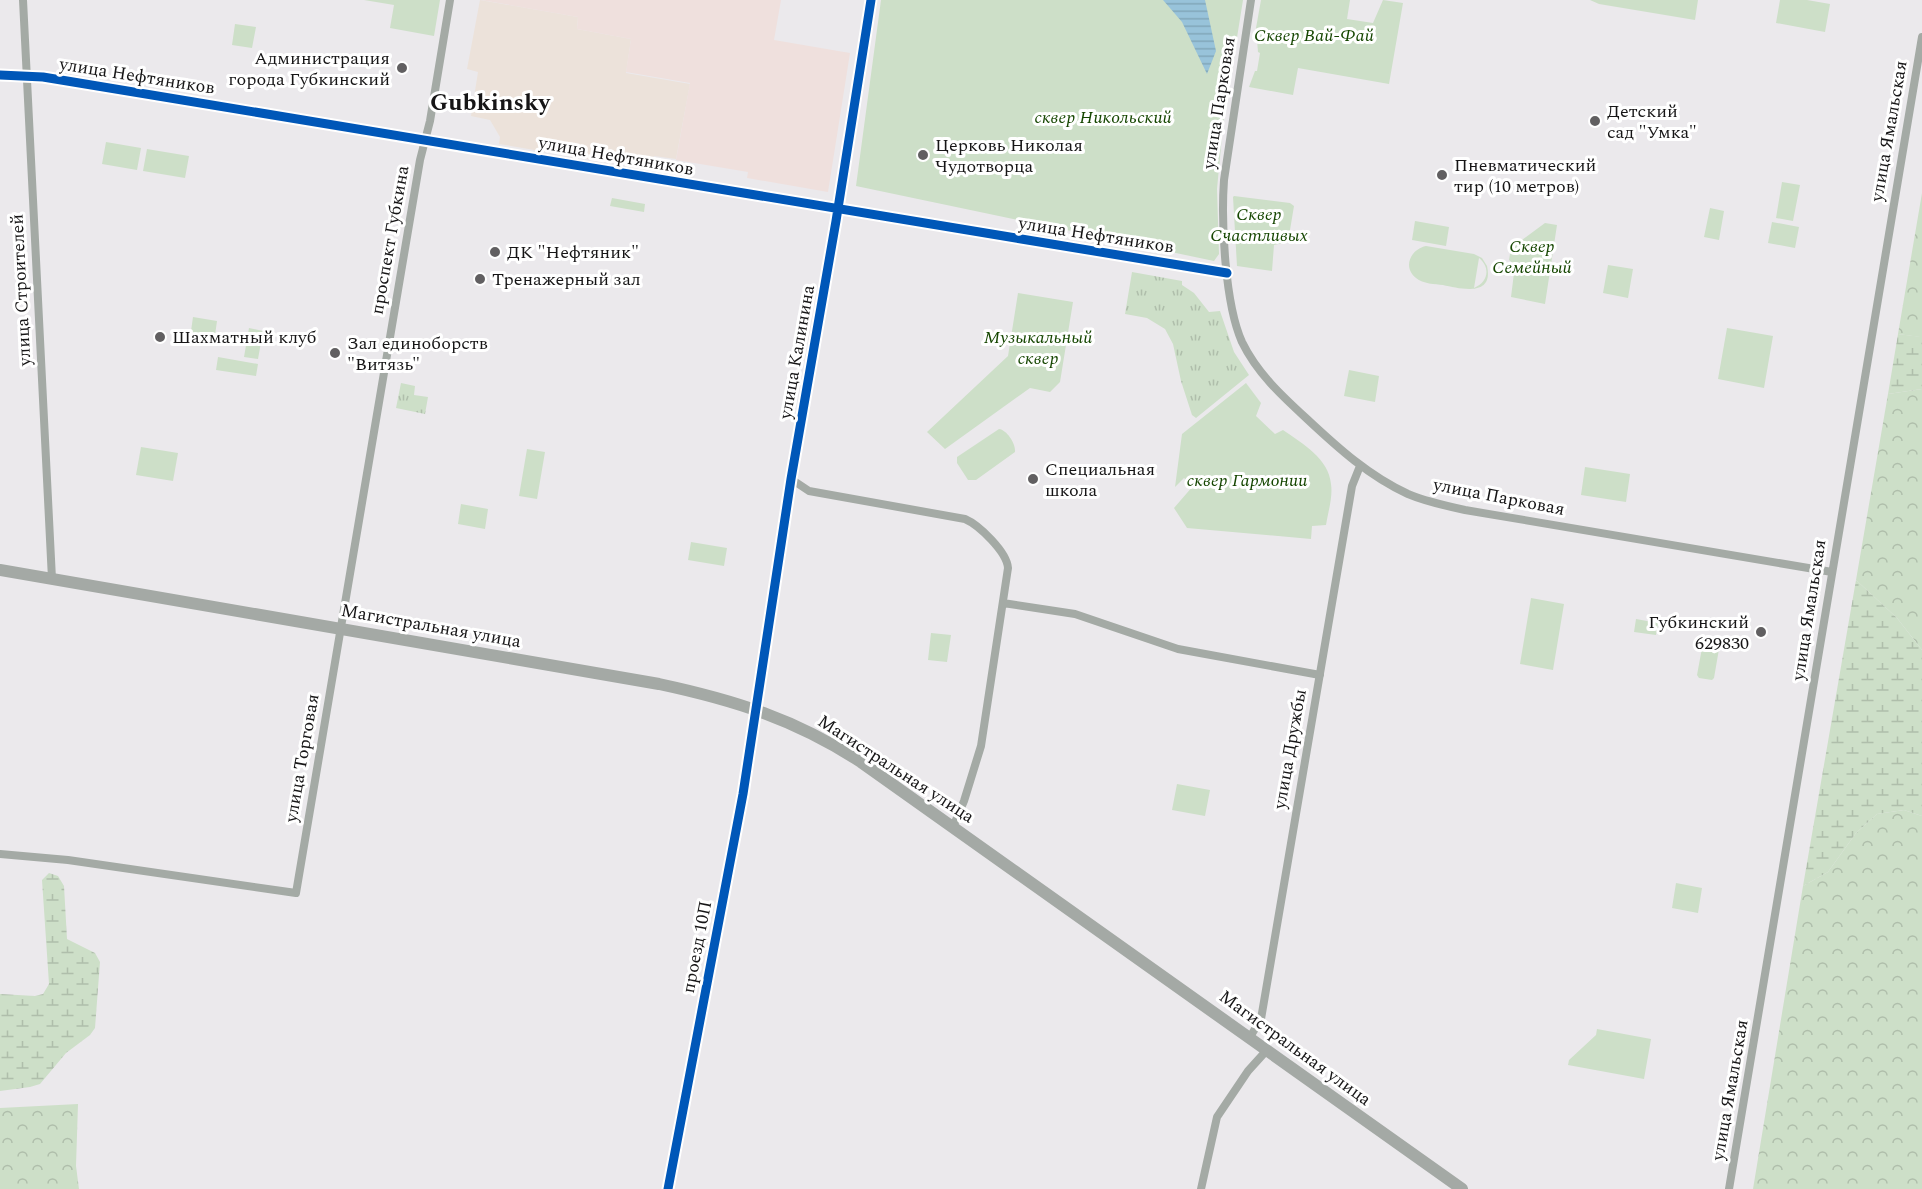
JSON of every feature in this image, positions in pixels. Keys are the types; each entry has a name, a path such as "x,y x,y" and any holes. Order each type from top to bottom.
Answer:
{"main road":[{"name":"Магистральная улица","path":"0,570 659,684 756,710 813,733 837,747 952,827 1462,1189"}],"street":[{"name":"улица Строителей","path":"23,0 52,579"},
{"name":"проспект Губкина","path":"341,628 418,171 450,0"},
{"name":"улица Калинина","path":"756,710 871,0"},
{"name":"улица Парковая","path":"1251,0 1224,180 1227,273 1234,320 1242,342 1254,362 1288,402 1360,466 1407,493 1449,507 1832,572"},
{"name":"улица Ямальская","path":"1729,1189 1922,37"},
{"name":"улица Нефтяников","path":"0,75 27,75 1227,273"},
{"name":"улица Дружбы","path":"1250,1037 1261,1019 1352,486 1360,466"},
{"path":"792,479 809,491 958,517 971,522 1006,556 1008,568 979,755 961,810 952,827"},
{"path":"1002,603 1075,614 1178,649 1320,675"},
{"name":"улица Торговая","path":"0,854 68,860 296,893 341,628"},
{"name":"проезд 10П","path":"668,1189 756,710"},
{"path":"1201,1189 1217,1117 1248,1071 1267,1050"}],"shaded area":[{"path":"480,0 578,17 577,29 631,39 626,73 690,84 676,159 654,156 652,164 602,156 599,161 499,144 500,137 490,120 471,116 478,72 467,69"},
{"path":"481,0 781,0 774,40 850,53 828,192 747,178 748,172 676,160 690,83 626,72 631,39 577,29 578,17"}],"green space":[{"path":"364,0 440,0 434,36 390,28 394,5"},
{"name":"сквер Никольский","path":"881,0 1243,0 1223,125 1217,189 1219,254 1214,261 856,186"},
{"name":"Сквер Вай-Фай","path":"1261,0 1350,0 1347,19 1373,23 1383,0 1403,3 1389,84 1298,68 1293,95 1249,87 1257,71 1260,53 1258,52 1256,28"},
{"path":"1590,0 1698,0 1695,20 1599,4"},
{"path":"1780,0 1807,0 1830,4 1825,32 1776,23"},
{"path":"235,24 256,27 252,48 232,45"},
{"path":"106,142 141,148 137,170 102,164"},
{"path":"147,149 189,156 185,178 143,171"},
{"path":"1782,182 1800,185 1793,221 1776,218"},
{"path":"1922,193 1922,337 1920,337 1898,334"},
{"name":"Сквер Счастливых","path":"1234,196 1290,203 1294,206 1288,242 1274,245 1272,271 1237,266"},
{"path":"612,198 645,204 644,212 610,206"},
{"path":"1710,208 1724,211 1719,240 1704,237"},
{"path":"1415,221 1449,227 1446,246 1412,240"},
{"path":"1772,222 1799,227 1795,248 1768,243"},
{"name":"Сквер Семейный","path":"1545,223 1557,225 1545,304 1511,297 1515,265 1509,260 1511,248"},
{"path":"1426,246 1474,254 1482,258 1487,266 1486,283 1481,287 1474,289 1467,289 1419,280 1412,274 1409,264 1416,251","holes":["1479,258 1486,270 1485,279 1474,288"]},
{"path":"1608,265 1633,269 1628,298 1603,293"},
{"path":"1132,272 1182,281 1182,285 1194,293 1209,312 1220,311 1234,352 1249,375 1196,418 1192,415 1181,381 1173,344 1165,329 1147,318 1125,314"},
{"name":"Музыкальный сквер","path":"1018,293 1073,302 1060,382 1050,392 1030,388 945,449 927,432 1008,356"},
{"path":"193,317 217,321 214,342 190,338"},
{"path":"249,328 263,331 258,359 244,357"},
{"path":"1727,328 1773,336 1764,388 1718,379"},
{"path":"1898,334 1922,337 1922,389 1888,394"},
{"path":"218,357 258,364 256,376 216,370"},
{"path":"1349,370 1379,376 1375,402 1344,396"},
{"path":"401,383 415,386 414,395 428,397 425,414 396,408"},
{"name":"сквер Гармонии","path":"1246,383 1261,403 1256,416 1275,434 1283,430 1306,446 1320,459 1329,475 1331,494 1326,525 1312,526 1311,539 1187,528 1174,508 1193,486 1184,478 1175,487 1182,434"},
{"path":"1922,389 1922,650 1897,618 1856,580 1888,394"},
{"path":"999,429 1010,438 1015,452 976,480 968,480 957,463 957,457"},
{"path":"141,447 178,453 173,481 136,475"},
{"path":"527,449 545,452 537,499 519,496"},
{"path":"1585,467 1630,474 1626,502 1581,495"},
{"path":"461,504 488,509 485,529 458,524"},
{"path":"691,542 727,548 724,566 688,560"},
{"path":"1856,580 1897,618 1922,650 1922,816 1904,810 1877,814 1856,833 1828,872 1803,886"},
{"path":"1531,598 1564,604 1553,670 1520,664"},
{"path":"1636,619 1658,623 1656,635 1634,632"},
{"path":"931,633 951,635 947,662 928,660"},
{"path":"1705,645 1719,649 1712,680 1699,678 1697,675 1702,648"},
{"path":"1177,784 1210,790 1205,816 1172,810"},
{"path":"1904,810 1922,816 1922,1189 1753,1189 1803,886 1828,872 1856,833 1877,814"},
{"path":"49,873 58,876 64,886 67,939 95,953 100,962 95,1028 90,1035 66,1053 40,1084 0,1091 0,994 35,996 43,994 49,984 42,880"},
{"path":"1676,883 1702,888 1698,913 1672,908"},
{"path":"1597,1029 1651,1039 1644,1079 1568,1065 1569,1060 1596,1035"},
{"path":"78,1104 76,1166 79,1189 0,1189 0,1108"}],"water":[{"path":"1163,0 1205,0 1216,51 1207,74 1182,22"}],"cycle path":[{"path":"668,1189 743,794 791,479 836,221 871,0"},
{"path":"0,75 43,77 1227,273"}],"place":[{"name":"Администрация города Губкинский","path":"402,68"},
{"name":"Детский сад \"Умка\"","path":"1595,121"},
{"name":"Церковь Николая Чудотворца","path":"923,155"},
{"name":"Пневматический тир (10 метров)","path":"1442,175"},
{"name":"ДК \"Нефтяник\"","path":"495,252"},
{"name":"Тренажерный зал","path":"480,279"},
{"name":"Шахматный клуб","path":"160,337"},
{"name":"Зал единоборств \"Витязь\"","path":"335,353"},
{"name":"Специальная школа","path":"1033,479"},
{"name":"Губкинский 629830","path":"1761,632"}],"district":[{"name":"Gubkinsky","path":"490,103"}]}
